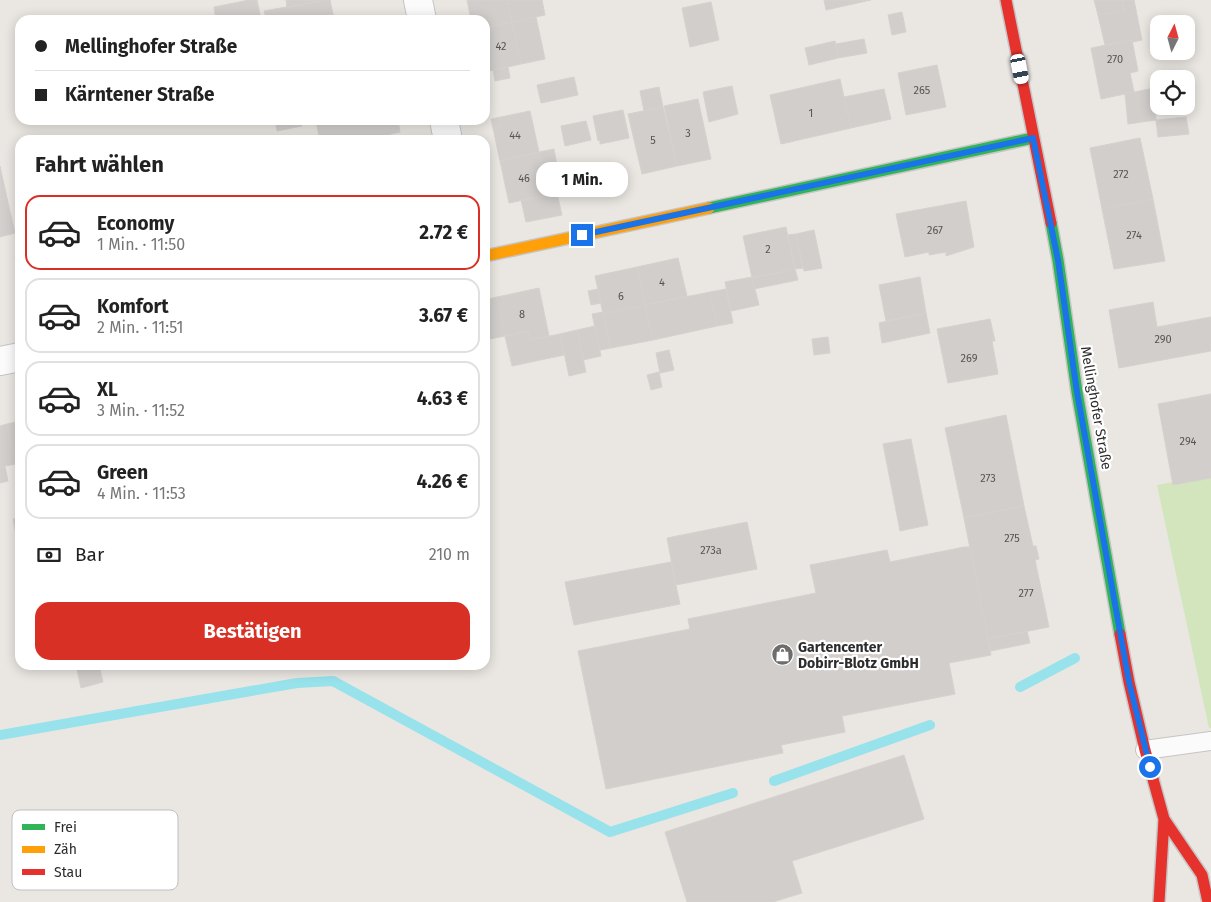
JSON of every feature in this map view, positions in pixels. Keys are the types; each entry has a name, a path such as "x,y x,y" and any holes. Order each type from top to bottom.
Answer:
{"main road":[{"name":"Mellinghofer Straße","path":"1006,0 1058,260 1077,392 1127,672 1145,750 1164,819 1202,875 1208,902"},
{"path":"490,255 1033,138"},
{"name":"Mellinghofer Straße","path":"1159,902 1164,819"}],"street":[{"path":"418,0 421,15"},
{"path":"0,361 15,358"}],"lane":[{"path":"1145,750 1211,742"}],"green space":[{"path":"1211,475 1211,728 1209,728 1157,485"}],"building":[{"path":"257,0 260,15 215,15 214,7"},
{"path":"286,0 325,0 287,8"},
{"path":"330,0 333,14 265,15 264,11"},
{"path":"467,0 507,0 512,22 490,27 490,15 470,15"},
{"path":"507,0 542,0 545,15 512,22"},
{"path":"824,0 871,0 826,10"},
{"path":"1094,0 1122,0 1124,11 1098,15"},
{"path":"1122,0 1134,0 1142,40 1105,45 1098,15 1124,11"},
{"path":"711,2 719,40 690,47 682,8"},
{"path":"902,12 906,32 892,35 888,15"},
{"path":"536,17 545,59 521,64 512,22"},
{"path":"512,22 521,64 490,71 490,27"},
{"path":"864,39 867,53 838,58 836,44"},
{"path":"1132,40 1138,71 1130,73 1134,92 1101,99 1091,48"},
{"path":"835,41 838,58 809,65 805,48"},
{"path":"937,65 946,107 906,115 898,73"},
{"path":"508,67 510,78 495,81 493,70"},
{"path":"574,77 578,95 541,103 537,85"},
{"path":"840,79 851,128 781,144 770,95"},
{"path":"732,86 738,114 709,122 703,92"},
{"path":"659,87 663,107 644,111 640,91"},
{"path":"884,89 891,119 851,128 844,97"},
{"path":"1150,89 1150,115 1156,115 1156,120 1128,124 1125,94"},
{"path":"698,99 711,159 677,166 664,106"},
{"path":"663,107 677,166 642,174 628,114"},
{"path":"623,110 629,138 600,144 593,116"},
{"path":"530,111 539,152 500,161 491,119"},
{"path":"1186,117 1189,134 1158,137 1156,120"},
{"path":"586,121 591,140 565,146 561,126"},
{"path":"276,125 302,126 277,131"},
{"path":"317,125 399,125 400,132 387,135 319,135"},
{"path":"1140,138 1153,199 1102,209 1090,148"},
{"path":"554,149 562,192 548,195 539,152"},
{"path":"539,152 548,195 509,203 500,161"},
{"path":"0,166 7,198 0,200"},
{"path":"557,193 562,215 526,222 521,200"},
{"path":"7,198 15,233 0,237 0,200"},
{"path":"1153,199 1165,261 1114,269 1102,209"},
{"path":"966,201 974,247 946,256 946,252 929,255 929,252 905,257 896,214"},
{"path":"786,227 795,269 752,278 743,236"},
{"path":"814,230 822,268 804,271 796,234"},
{"path":"796,234 803,268 795,269 788,235"},
{"path":"678,258 687,296 645,305 637,267"},
{"path":"637,267 645,305 603,314 595,276"},
{"path":"795,269 798,280 754,289 752,278"},
{"path":"752,277 759,305 731,311 725,282"},
{"path":"920,277 926,313 886,321 879,285"},
{"path":"539,288 549,336 530,340 528,331 505,336 497,297"},
{"path":"598,289 601,303 591,305 588,291"},
{"path":"726,289 733,323 717,326 710,292"},
{"path":"710,292 717,326 653,340 645,305"},
{"path":"497,297 505,336 490,339 490,299"},
{"path":"1153,302 1157,327 1211,317 1211,351 1119,368 1109,310"},
{"path":"645,305 653,340 611,348 603,314"},
{"path":"603,312 611,348 600,350 592,314"},
{"path":"926,313 930,333 882,343 879,323"},
{"path":"990,319 995,341 992,341 998,374 948,383 937,329"},
{"path":"595,326 601,356 583,360 577,330"},
{"path":"577,330 586,372 569,376 560,334"},
{"path":"528,331 530,340 560,334 564,355 512,366 505,336"},
{"path":"828,337 830,353 814,355 812,339"},
{"path":"669,350 674,370 660,373 656,353"},
{"path":"659,372 662,387 651,390 647,375"},
{"path":"1211,394 1211,478 1173,485 1158,404"},
{"path":"1006,415 1024,506 964,518 945,428"},
{"path":"15,422 15,460 7,424"},
{"path":"7,424 15,464 0,467 0,426"},
{"path":"911,439 928,525 900,531 883,444"},
{"path":"5,466 8,481 0,483 0,467"},
{"path":"1024,506 1033,546 1036,546 1039,559 1035,560 1049,627 988,639 964,518"},
{"path":"747,522 757,569 676,585 667,538"},
{"path":"970,547 991,655 949,663 955,694 842,716 845,732 781,745 783,753 606,789 578,651 690,629 688,619 816,593 810,565 887,550 890,562"},
{"path":"671,562 680,604 574,625 565,582"},
{"path":"1027,631 1030,643 991,651 988,639"},
{"path":"77,670 100,670 103,682 81,688"},
{"path":"904,755 924,819 792,861 802,893 773,902 687,902 665,832"}],"waterway":[{"path":"1020,687 1075,658"},
{"path":"0,735 297,683 333,681 610,832 733,793"},
{"path":"774,781 930,725"}],"traffic: fast":[{"path":"709,208 1033,138"},
{"path":"1051,223 1077,392 1120,634"}],"traffic: slow":[{"path":"490,255 709,208"}],"traffic: jam":[{"path":"1006,0 1051,223"},
{"path":"1120,634 1145,750 1164,819 1159,902"},
{"path":"1164,819 1202,875 1208,902"}],"place":[{"name":"Gartencenter Dobirr-Blotz GmbH","path":"782,655"}],"route":[{"path":"582,235 1033,138 1058,260 1077,392 1129,682 1150,767"}]}
